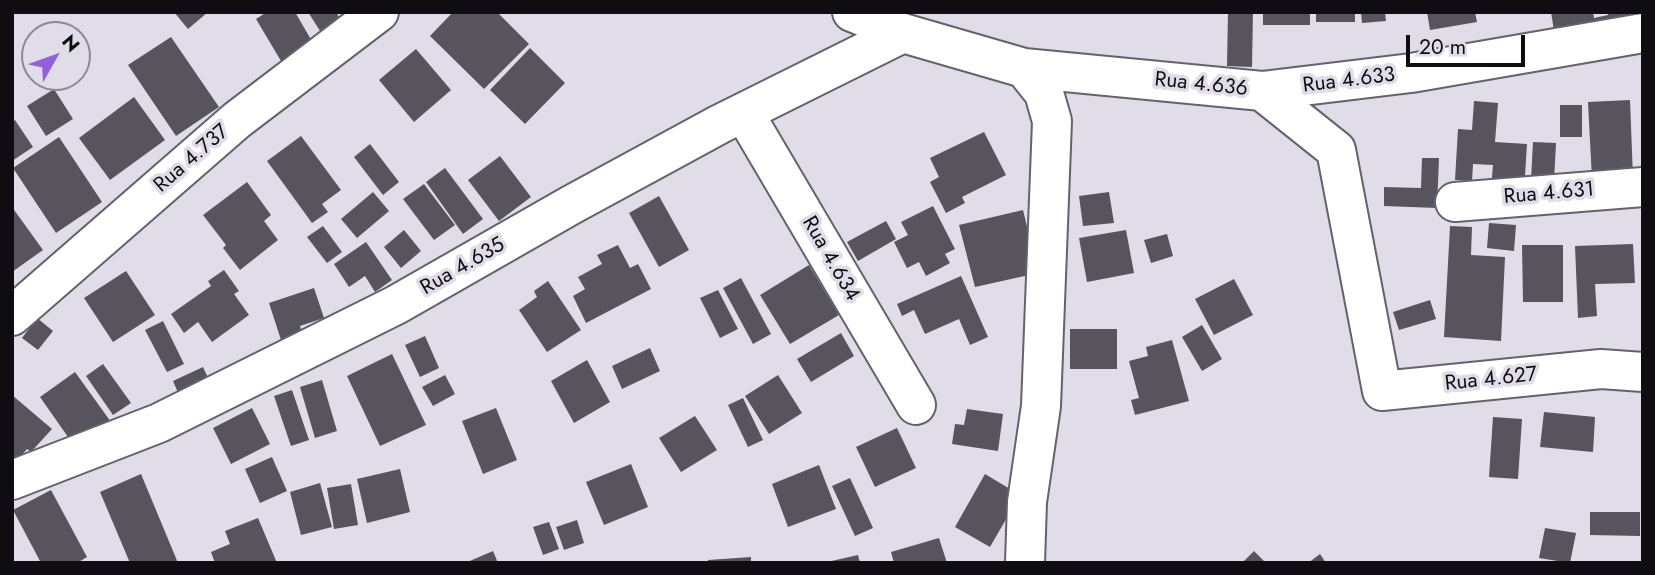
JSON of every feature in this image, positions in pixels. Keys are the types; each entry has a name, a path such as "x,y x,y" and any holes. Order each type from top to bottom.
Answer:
{"street":[{"name":"Rua 4.737","path":"12,316 237,120 379,12"},
{"name":"Rua 4.636","path":"852,12 904,33 1024,68 1262,91 1336,150 1382,391"},
{"name":"Rua 4.635","path":"12,480 159,423 397,305 582,199 744,113 904,33"},
{"name":"Rua 4.633","path":"1262,91 1411,73 1643,33"},
{"path":"1024,68 1045,93 1052,121 1041,406 1027,502 1025,563"},
{"name":"Rua 4.634","path":"744,113 916,405"},
{"name":"Rua 4.631","path":"1455,202 1643,187"},
{"name":"Rua 4.627","path":"1382,391 1601,369 1643,372"}],"building":[{"path":"174,12 208,12 188,29"},
{"path":"267,12 295,12 313,43 281,61 256,19"},
{"path":"308,12 336,12 342,22 322,34"},
{"path":"453,12 497,12 529,44 484,89 430,36"},
{"path":"1228,12 1253,12 1252,67 1227,66"},
{"path":"1263,12 1310,12 1310,25 1263,25"},
{"path":"1316,12 1355,12 1355,22 1316,22"},
{"path":"1361,12 1385,12 1386,21 1362,23"},
{"path":"1427,12 1475,12 1477,22 1430,30"},
{"path":"1551,12 1593,12 1594,18 1608,15 1608,12 1643,12 1643,23 1555,37"},
{"path":"171,37 219,107 176,136 128,65"},
{"path":"530,48 565,83 525,124 490,90"},
{"path":"416,49 451,90 414,122 379,80"},
{"path":"55,91 73,119 46,136 27,106"},
{"path":"134,97 165,140 110,180 79,138"},
{"path":"1630,100 1633,178 1592,179 1588,102"},
{"path":"1474,101 1498,103 1495,142 1527,144 1524,191 1491,189 1493,165 1473,164 1472,181 1455,180 1458,129 1472,130"},
{"path":"1560,105 1582,105 1582,137 1560,137"},
{"path":"15,120 33,147 12,161 12,122"},
{"path":"984,132 1006,175 962,197 965,203 946,213 930,182 939,177 930,158"},
{"path":"301,136 341,190 322,204 328,212 312,223 267,161"},
{"path":"59,137 102,202 56,233 13,168"},
{"path":"1533,142 1556,143 1554,181 1531,180"},
{"path":"370,144 399,182 383,195 354,157"},
{"path":"500,156 531,197 499,221 468,180"},
{"path":"1422,158 1439,158 1437,208 1384,206 1384,187 1421,188"},
{"path":"445,168 483,219 463,234 426,182"},
{"path":"247,182 271,215 264,221 278,240 240,270 223,248 226,245 203,215"},
{"path":"424,184 455,225 434,240 403,199"},
{"path":"373,192 389,211 357,238 341,219"},
{"path":"1109,192 1114,223 1083,226 1079,196"},
{"path":"659,196 689,250 659,267 629,213"},
{"path":"933,206 955,249 945,254 950,263 926,276 919,262 907,268 894,242 908,235 901,222"},
{"path":"12,207 43,250 12,272"},
{"path":"1023,210 1038,273 975,287 959,225"},
{"path":"886,221 896,239 858,261 847,242"},
{"path":"1489,223 1516,225 1514,251 1487,248"},
{"path":"323,226 342,252 327,263 307,237"},
{"path":"1450,226 1472,227 1471,255 1505,257 1501,341 1444,337"},
{"path":"404,230 421,251 401,268 384,247"},
{"path":"1126,230 1134,273 1087,282 1079,238"},
{"path":"1167,234 1173,256 1151,263 1144,240"},
{"path":"366,242 392,280 375,292 365,276 349,287 334,264"},
{"path":"1633,244 1635,283 1595,284 1597,316 1578,318 1575,246"},
{"path":"618,245 630,268 638,264 651,289 586,323 573,296 585,289 578,277 602,264 597,255"},
{"path":"1522,245 1563,245 1563,302 1523,302"},
{"path":"809,265 839,315 790,344 760,295"},
{"path":"224,270 239,291 234,294 249,315 212,342 198,322 184,333 171,314 211,286 208,281"},
{"path":"126,271 155,315 113,342 84,298"},
{"path":"961,276 988,337 970,345 959,319 925,334 914,310 902,316 897,304"},
{"path":"741,278 771,334 753,344 723,288"},
{"path":"1234,279 1253,315 1214,335 1195,299"},
{"path":"548,281 581,330 547,352 519,310 537,297 534,291"},
{"path":"314,288 324,318 300,326 303,336 282,343 269,303"},
{"path":"718,290 738,329 720,338 700,298"},
{"path":"1430,300 1436,319 1399,330 1393,312"},
{"path":"37,318 53,331 38,350 22,338"},
{"path":"163,321 184,364 167,372 145,330"},
{"path":"1202,325 1222,359 1202,371 1182,337"},
{"path":"1070,329 1117,329 1117,369 1070,369"},
{"path":"841,333 854,356 811,382 797,359"},
{"path":"425,336 439,368 420,377 405,345"},
{"path":"1172,340 1189,401 1135,415 1131,400 1139,398 1129,361 1148,356 1146,347"},
{"path":"650,348 660,371 622,389 612,366"},
{"path":"392,354 426,425 380,446 347,376"},
{"path":"587,360 610,402 574,423 551,381"},
{"path":"103,364 131,403 113,415 86,376"},
{"path":"203,367 213,389 182,402 173,381"},
{"path":"75,372 111,422 75,447 40,397"},
{"path":"445,375 455,394 433,406 422,387"},
{"path":"778,375 802,413 769,434 745,396"},
{"path":"322,380 337,431 315,438 300,387"},
{"path":"292,390 309,440 291,446 274,396"},
{"path":"12,395 52,429 31,452 27,449 12,466"},
{"path":"743,398 763,440 748,447 728,405"},
{"path":"252,408 270,444 231,464 213,428"},
{"path":"496,408 517,460 483,474 462,421"},
{"path":"967,409 1003,414 998,451 952,444 955,424 964,425"},
{"path":"1544,412 1595,417 1593,452 1540,447"},
{"path":"695,416 717,450 681,472 659,438"},
{"path":"1493,417 1522,419 1518,479 1489,477"},
{"path":"897,428 916,468 875,487 856,447"},
{"path":"272,457 287,491 260,503 245,469"},
{"path":"631,464 648,507 604,525 586,482"},
{"path":"819,465 836,509 788,527 772,484"},
{"path":"400,469 410,512 367,523 357,479"},
{"path":"141,474 178,563 130,563 100,492"},
{"path":"985,474 1020,495 990,547 955,527"},
{"path":"850,478 873,528 855,536 832,486"},
{"path":"320,483 332,527 301,535 290,492"},
{"path":"351,484 358,525 334,529 327,488"},
{"path":"51,490 87,557 77,563 41,563 13,510"},
{"path":"1590,512 1640,512 1640,536 1590,535"},
{"path":"258,518 277,563 215,563 211,552 230,544 225,531"},
{"path":"577,520 584,543 564,550 556,527"},
{"path":"549,522 559,549 543,555 533,527"},
{"path":"1545,528 1576,533 1570,563 1539,558"},
{"path":"939,538 947,563 894,563 891,552"},
{"path":"493,551 498,563 465,563"},
{"path":"1254,551 1266,563 1242,563"},
{"path":"1320,554 1326,563 1308,563"},
{"path":"858,555 860,563 827,563 827,562"},
{"path":"751,557 751,563 708,563 708,560"}]}
